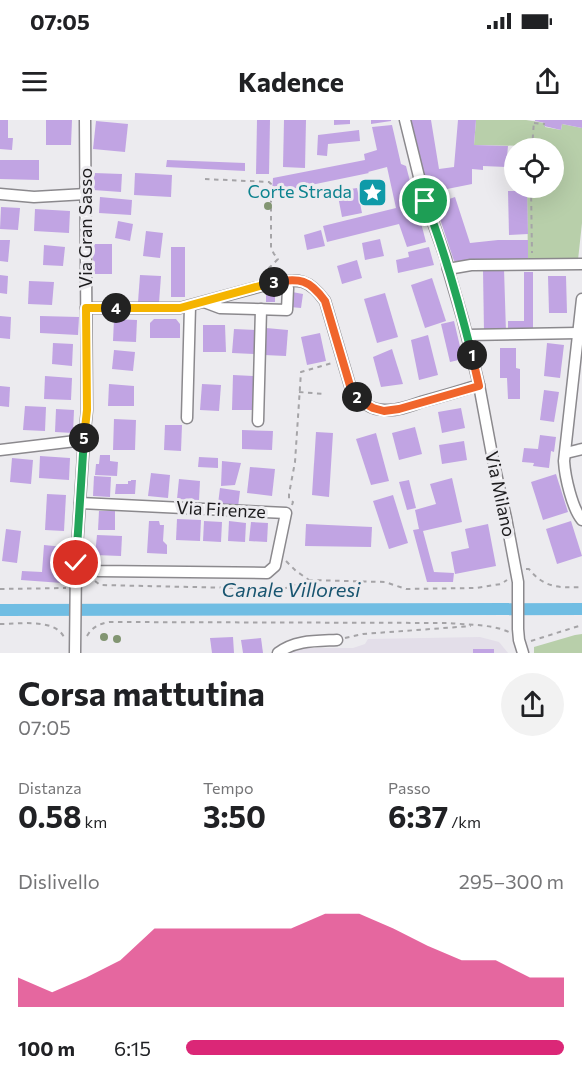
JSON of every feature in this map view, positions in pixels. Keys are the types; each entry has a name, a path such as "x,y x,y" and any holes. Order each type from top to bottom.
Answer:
{"street":[{"name":"Via Gran Sasso","path":"75,653 72,588 76,567 87,410 85,120"},
{"name":"Via Milano","path":"405,120 424,198 447,259 479,386 517,577 518,634 523,653"},
{"path":"0,194 34,197 86,194"},
{"path":"448,269 471,265 582,264"},
{"path":"86,308 172,309 286,280 299,280 317,290 325,301 351,389 364,403 384,411 399,409 479,386"},
{"path":"204,302 220,308 287,310 288,288"},
{"path":"582,299 565,469 577,514 582,520"},
{"path":"187,418 190,306"},
{"path":"258,421 261,309"},
{"path":"467,335 578,333"},
{"path":"0,450 84,440"},
{"path":"567,440 582,447"},
{"path":"566,453 582,447"},
{"name":"Via Firenze","path":"76,567 98,570 267,573 275,566 286,513 80,503"},
{"path":"278,653 292,645 304,642 337,640"}],"path":[{"path":"533,138 534,122 545,124"},
{"path":"205,179 271,184 271,248 278,259 269,268 271,276"},
{"path":"531,198 532,265"},
{"path":"291,511 293,502 289,494 295,462 301,372 330,365"},
{"path":"299,392 323,394"},
{"path":"286,560 309,580"},
{"path":"76,567 100,585 283,589 309,580 385,582 406,589 476,588 501,584 511,573 517,577 529,569 546,584 564,588 582,587"},
{"path":"0,589 72,588"},
{"path":"0,624 43,624 58,629 65,640 76,637 83,640 95,626 109,622 448,623 502,629 518,634 527,648 530,647 530,641 582,625"},
{"path":"337,640 363,634 476,626"}],"shaded area":[{"path":"480,637 499,642 508,653 289,653 303,648 353,648 365,644 368,639"}],"green space":[{"path":"476,120 526,120 545,123 545,127 561,130 562,124 582,128 582,223 578,260 528,262 527,198 564,198 564,138 504,138 504,146 474,145"},
{"path":"582,634 582,653 534,653 534,647"}],"building":[{"path":"0,120 8,120 8,138 13,138 12,150 0,149"},
{"path":"46,120 72,120 71,145 46,145"},
{"path":"257,120 270,120 269,174 256,174"},
{"path":"284,120 306,120 305,168 283,167"},
{"path":"334,120 350,120 350,124 334,125"},
{"path":"371,120 391,120 391,121 371,124"},
{"path":"409,120 431,120 439,169 454,167 458,120 476,120 474,145 504,146 504,167 483,166 483,170 472,169 472,184 427,193"},
{"path":"535,120 582,120 582,128 562,124 561,130 544,126 545,123"},
{"path":"96,121 128,124 125,152 93,149"},
{"path":"392,125 401,164 406,166 426,242 407,247 399,224 327,242 323,226 396,208 387,167 369,173 272,193 273,178 365,160 364,154 377,150 372,127"},
{"path":"359,130 360,141 328,144 327,156 317,155 318,135"},
{"path":"0,160 39,160 39,180 0,179"},
{"path":"167,160 245,163 245,171 166,167"},
{"path":"94,173 122,174 121,192 93,190"},
{"path":"135,173 172,175 171,197 134,195"},
{"path":"357,188 362,213 342,217 337,191"},
{"path":"100,197 132,200 131,215 99,213"},
{"path":"455,197 470,243 528,240 528,262 454,261 435,204"},
{"path":"508,198 527,198 528,234 509,235"},
{"path":"1,207 20,208 18,230 0,229"},
{"path":"35,209 70,211 69,233 34,231"},
{"path":"118,221 133,224 130,241 115,238"},
{"path":"321,230 325,246 307,250 304,235"},
{"path":"146,231 163,233 160,258 143,256"},
{"path":"380,239 384,256 365,260 362,243"},
{"path":"0,240 10,240 8,262 0,261"},
{"path":"93,244 112,244 112,274 93,274"},
{"path":"44,245 65,247 63,266 43,265"},
{"path":"171,247 185,247 185,297 171,297"},
{"path":"429,247 434,265 398,273 396,260 409,257 408,252"},
{"path":"357,260 362,278 342,284 337,266"},
{"path":"504,269 506,332 484,332 483,270"},
{"path":"524,272 533,272 533,330 508,330 508,321 524,321"},
{"path":"0,275 8,276 7,294 0,293"},
{"path":"140,275 161,276 159,303 138,302"},
{"path":"548,276 566,276 567,313 549,313"},
{"path":"432,278 446,321 425,328 411,285"},
{"path":"29,281 54,282 52,305 28,304"},
{"path":"292,292 303,294 301,308 290,307"},
{"path":"385,293 398,337 377,343 364,299"},
{"path":"266,294 275,294 275,302 266,302"},
{"path":"0,316 11,317 10,339 0,338"},
{"path":"40,316 79,317 78,335 40,333"},
{"path":"114,319 137,320 136,342 113,341"},
{"path":"154,319 176,319 180,324 180,338 150,338 150,323"},
{"path":"454,321 463,359 450,362 441,324"},
{"path":"203,325 225,325 226,352 203,352"},
{"path":"266,328 288,330 286,356 264,355"},
{"path":"234,329 256,330 254,354 232,353"},
{"path":"320,333 326,361 307,365 301,337"},
{"path":"428,335 438,375 419,380 411,340"},
{"path":"53,343 73,344 72,366 52,364"},
{"path":"547,343 564,345 560,378 544,376"},
{"path":"500,348 516,348 516,368 520,369 520,399 508,399 507,378 500,378"},
{"path":"392,349 403,384 381,387 373,357"},
{"path":"114,350 135,352 133,371 112,369"},
{"path":"233,375 253,376 253,410 232,410"},
{"path":"45,376 72,378 71,400 44,399"},
{"path":"109,384 134,386 134,406 108,406"},
{"path":"202,384 221,385 219,411 200,410"},
{"path":"0,386 10,387 9,407 0,406"},
{"path":"544,390 559,392 554,422 540,420"},
{"path":"25,406 46,407 45,431 23,430"},
{"path":"461,408 465,428 442,433 438,412"},
{"path":"56,409 74,410 73,433 55,432"},
{"path":"114,419 136,420 135,450 113,450"},
{"path":"165,425 182,425 181,451 164,450"},
{"path":"415,427 422,454 399,460 392,433"},
{"path":"242,430 273,431 272,450 242,449"},
{"path":"316,432 333,433 329,497 312,495"},
{"path":"376,433 389,481 371,485 356,439"},
{"path":"540,435 556,437 549,468 522,462 524,448 538,449"},
{"path":"464,441 467,460 442,464 439,445"},
{"path":"100,455 110,455 110,461 118,462 117,476 95,475"},
{"path":"40,456 70,458 69,480 39,478"},
{"path":"199,457 218,458 218,468 198,467"},
{"path":"12,458 33,460 31,484 10,482"},
{"path":"222,461 241,463 235,485 221,486"},
{"path":"250,467 275,469 272,496 247,493"},
{"path":"151,473 170,475 168,498 148,496"},
{"path":"556,474 568,512 543,520 531,482"},
{"path":"94,476 111,477 110,497 93,496"},
{"path":"452,478 462,522 423,531 434,572 454,573 453,582 427,582 413,530 419,529 415,510 436,504 430,484"},
{"path":"179,479 200,481 199,500 177,499"},
{"path":"131,480 136,480 135,494 115,494 116,484 128,484"},
{"path":"409,480 416,508 407,510 399,482"},
{"path":"220,488 240,491 238,507 218,504"},
{"path":"47,494 66,495 64,531 45,530"},
{"path":"393,495 408,543 389,549 373,501"},
{"path":"99,511 115,511 115,530 98,530"},
{"path":"177,519 201,520 200,541 176,540"},
{"path":"149,521 159,521 160,525 164,525 163,541 167,545 167,554 147,553"},
{"path":"204,521 222,522 221,542 203,541"},
{"path":"229,521 246,523 245,542 228,541"},
{"path":"571,521 582,556 557,564 546,529"},
{"path":"251,522 268,523 267,542 249,541"},
{"path":"306,524 372,527 371,547 305,546"},
{"path":"488,524 496,566 455,574 451,552 469,548 465,529"},
{"path":"6,529 21,531 17,563 2,561"},
{"path":"97,535 122,536 121,556 95,555"},
{"path":"44,545 64,547 62,583 21,580 22,571 42,572"},
{"path":"233,637 234,653 212,653 210,638"},
{"path":"261,638 263,653 243,653 241,640"},
{"path":"473,649 494,649 494,653 473,653"}],"waterway":[{"name":"Canale Villoresi","path":"0,610 582,609"}],"place":[{"name":"Corte Strada","path":"373,192"}],"route":[{"path":"76,563 87,410 86,308 180,308 273,283 299,280 317,290 325,301 351,389 364,403 384,411 399,409 479,386 447,259 425,201"}]}
